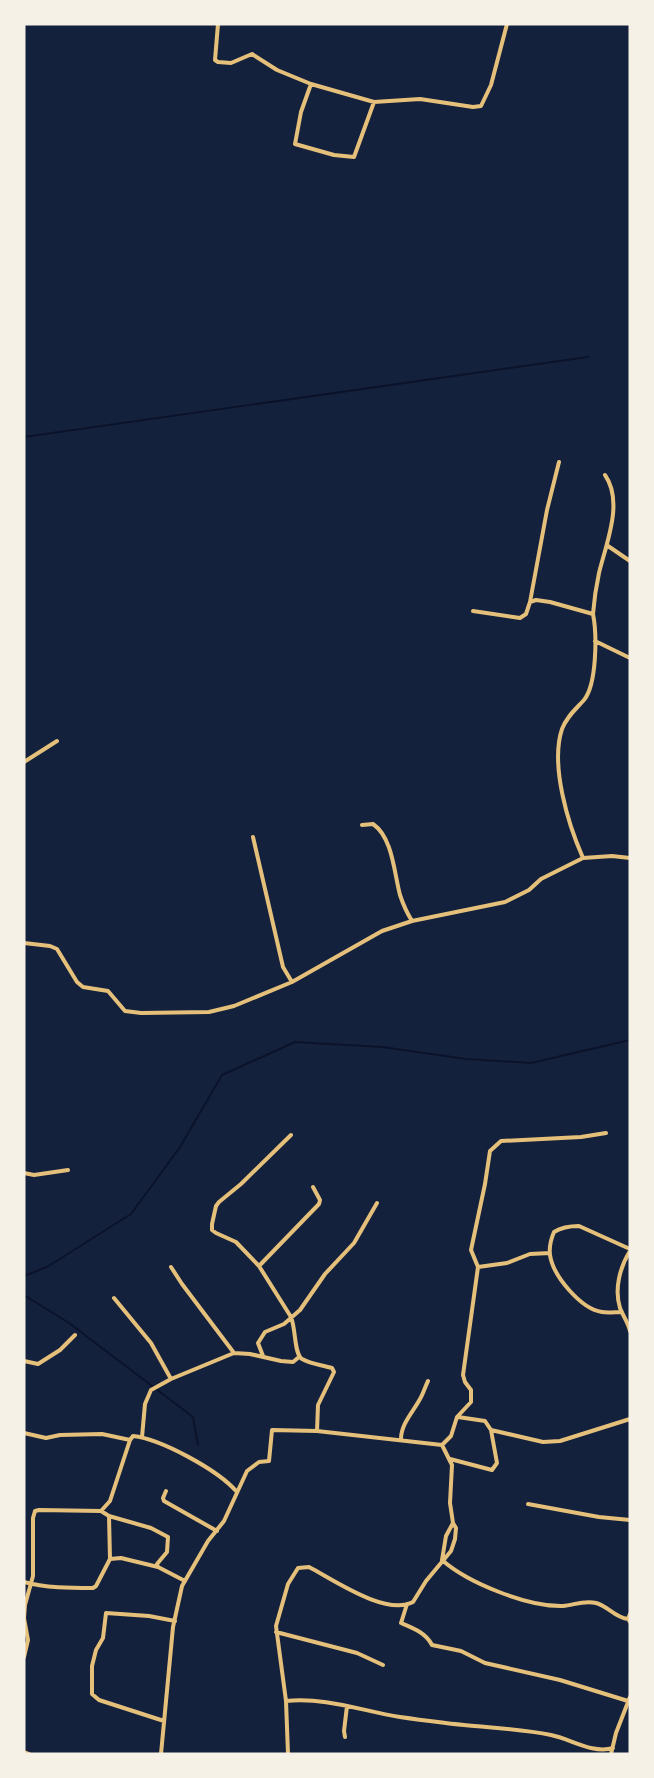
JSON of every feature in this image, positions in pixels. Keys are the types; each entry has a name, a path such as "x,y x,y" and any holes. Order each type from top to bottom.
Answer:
{"street":[{"path":"218,24 216,60 218,62 231,63 252,54 277,70 311,84 374,102 420,99 473,107 481,106 491,85 507,24"},
{"path":"311,84 301,112 296,144 334,155 354,157 374,102"},
{"path":"473,611 520,618 526,614 559,462"},
{"path":"583,858 575,840 560,786 560,755 562,730 568,717 585,698 592,679 595,641 592,614 599,572 608,546 614,495 612,485 605,475"},
{"path":"608,546 630,561"},
{"path":"530,602 536,600 550,602 592,614"},
{"path":"595,641 630,658"},
{"path":"24,762 57,741"},
{"path":"362,825 373,824 383,835 392,856 400,894 412,921"},
{"path":"253,837 283,967 292,982"},
{"path":"24,943 57,949 77,982 83,987 108,991 125,1011 131,1013 209,1012 234,1006 292,982 382,931 412,921 505,902 529,890 540,879 583,858 612,856 630,858"},
{"path":"442,1445 451,1436 457,1417 468,1407 472,1397 463,1375 478,1267 471,1250 490,1151 501,1141 581,1137 606,1133"},
{"path":"291,1135 216,1206 212,1230 236,1242 259,1266 295,1326 296,1350 299,1357 332,1368 334,1372 318,1405 317,1431"},
{"path":"24,1173 69,1170"},
{"path":"259,1266 319,1204 320,1200 313,1187"},
{"path":"264,1357 258,1343 265,1332 284,1324 300,1310 325,1274 354,1243 377,1203"},
{"path":"622,1312 602,1312 586,1306 572,1295 550,1257 554,1232 571,1226 579,1226 630,1250 618,1285 622,1312 628,1321 630,1331"},
{"path":"478,1267 507,1263 530,1254 550,1253"},
{"path":"171,1267 234,1353"},
{"path":"114,1298 151,1343 171,1379"},
{"path":"24,1361 38,1364 60,1350 75,1335"},
{"path":"142,1437 145,1404 151,1390 161,1384 234,1353 281,1362 293,1362 299,1357"},
{"path":"401,1439 408,1418 421,1399 428,1381"},
{"path":"450,1459 492,1470 497,1463 491,1430 484,1421 457,1417"},
{"path":"491,1430 543,1442 560,1441 630,1419"},
{"path":"161,1754 178,1598 208,1541 217,1531 237,1496 247,1471 258,1462 269,1461 271,1432 274,1429 317,1431 442,1445"},
{"path":"24,1433 46,1438 60,1435 102,1434 130,1440"},
{"path":"101,1511 110,1501 130,1440 134,1436 142,1437 190,1457 237,1492"},
{"path":"288,1754 286,1701 276,1632 280,1606 288,1584 298,1568 304,1566 383,1604 407,1604 416,1598 426,1581 451,1551 455,1539 456,1528 450,1503 450,1459 442,1445"},
{"path":"166,1491 164,1501 217,1531"},
{"path":"528,1504 599,1517 630,1520"},
{"path":"24,1657 28,1640 24,1618 25,1605 32,1585 35,1512 101,1511 108,1516 151,1528 168,1537 167,1552 157,1564 158,1567"},
{"path":"24,1582 32,1585 93,1588 96,1586 111,1559 108,1516"},
{"path":"442,1560 446,1536 453,1523"},
{"path":"111,1559 121,1558 158,1567 185,1581"},
{"path":"442,1560 455,1571 517,1599 563,1606 583,1602 595,1603 629,1621 630,1614"},
{"path":"407,1604 401,1623 417,1629 429,1639 432,1645 461,1651 484,1663 560,1680 629,1699 611,1754"},
{"path":"164,1721 99,1700 92,1694 92,1666 96,1650 103,1638 105,1613 149,1616 174,1621"},
{"path":"276,1632 357,1653 383,1665"},
{"path":"286,1701 317,1701 399,1717 542,1733 604,1750 613,1748"},
{"path":"345,1737 347,1706"},
{"path":"24,1752 29,1754"}],"waterway":[{"path":"24,437 588,357"},
{"path":"24,1276 47,1267 131,1214 180,1147 222,1075 295,1042 382,1047 466,1059 531,1063 630,1040"},
{"path":"24,1295 69,1323 193,1417 198,1445"}]}
